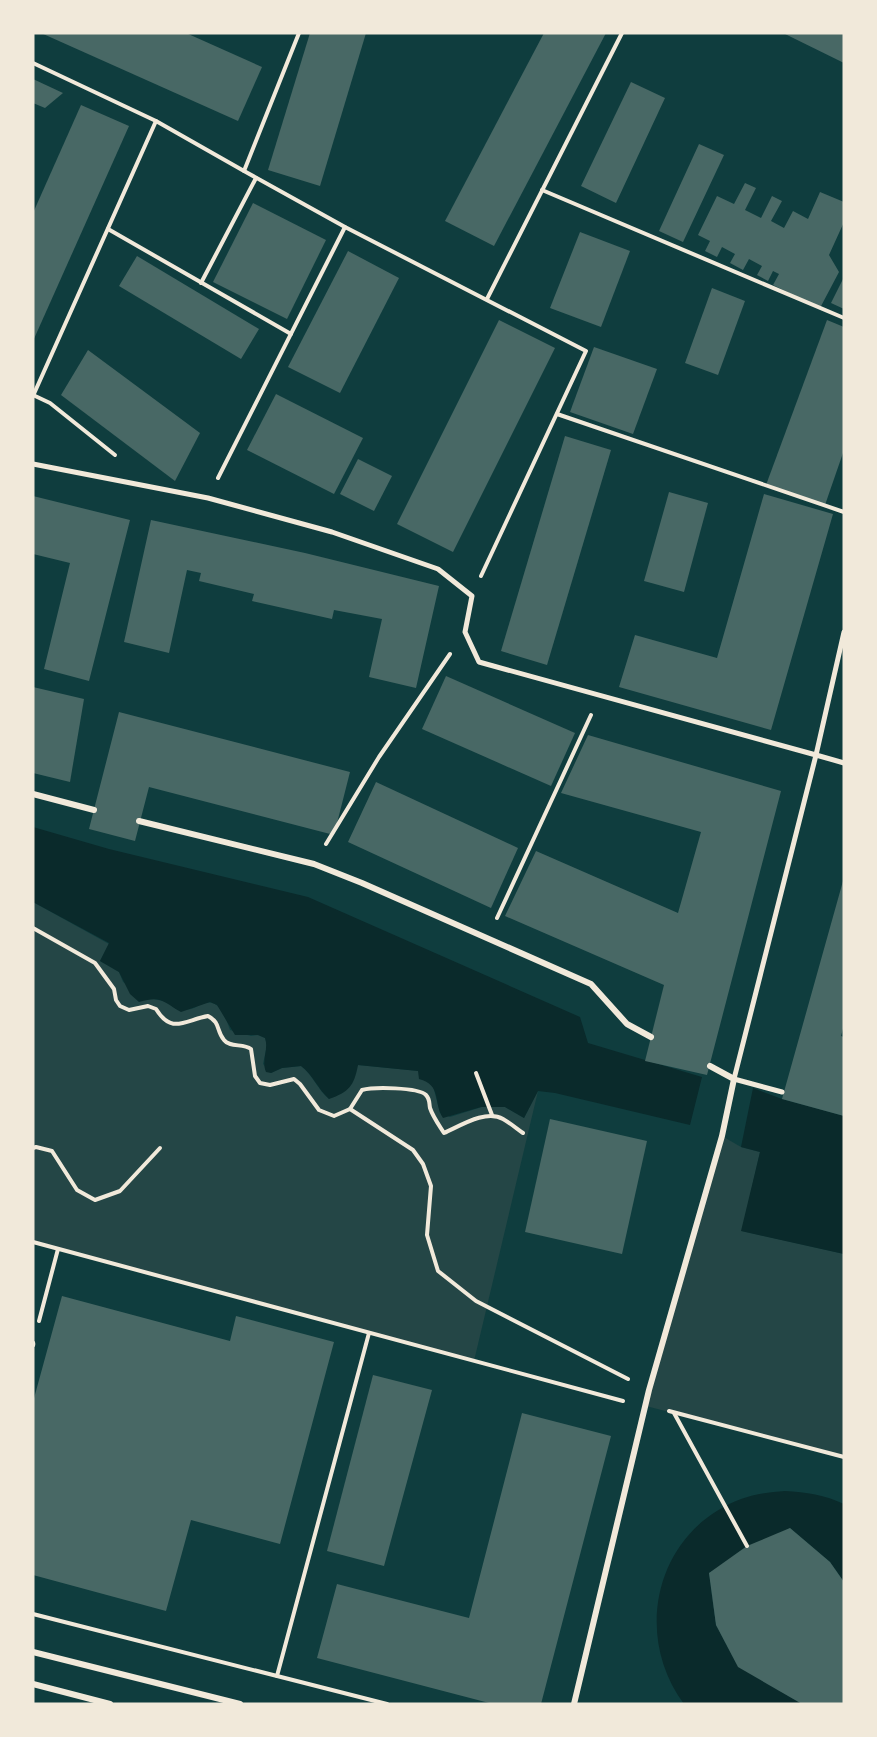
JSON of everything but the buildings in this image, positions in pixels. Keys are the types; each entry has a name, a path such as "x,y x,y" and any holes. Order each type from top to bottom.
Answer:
{"street":[{"path":"33,464 207,498 332,532 438,569 472,596 465,632 479,662 844,763"},
{"path":"574,1704 649,1390 724,1125 816,755 844,632"},
{"path":"33,794 94,810"},
{"path":"140,821 314,864 362,883 591,984 627,1024 651,1037"},
{"path":"710,1066 734,1081 782,1092"},
{"path":"33,1652 240,1704"},
{"path":"33,1684 110,1704"}],"path":[{"path":"244,171 299,33"},
{"path":"487,299 622,33"},
{"path":"33,63 156,121 345,227 586,351 472,596"},
{"path":"120,459 50,403 33,395 156,121"},
{"path":"201,283 256,178"},
{"path":"542,190 844,318"},
{"path":"207,498 345,227"},
{"path":"108,229 291,334"},
{"path":"557,414 844,512"},
{"path":"314,864 379,757 465,632"},
{"path":"487,938 601,696"},
{"path":"33,928 95,963 114,989 120,1006 129,1010 148,1006 156,1009 162,1019 170,1023 180,1024 208,1016 216,1020 224,1041 231,1045 248,1046 251,1049 255,1076 260,1083 270,1085 294,1079 319,1110 334,1116 350,1109 362,1090 372,1088 422,1092 429,1100 430,1107 444,1133 492,1115 502,1118 523,1133"},
{"path":"476,1073 492,1115"},
{"path":"350,1109 413,1150 423,1164 431,1186 427,1235 438,1271 476,1301 649,1390"},
{"path":"33,1148 52,1151 76,1190 95,1200 120,1191 160,1148"},
{"path":"33,1242 369,1333 844,1457"},
{"path":"33,1344 58,1249"},
{"path":"278,1676 369,1333"},
{"path":"673,1412 747,1546"},
{"path":"33,1614 387,1704"}],"shaded area":[{"path":"33,827 109,849 308,897 580,1017 588,1043 702,1077 690,1125 538,1091 524,1118 505,1107 481,1107 443,1118 434,1090 431,1085 419,1079 418,1071 358,1065 355,1078 346,1091 329,1099 301,1066 282,1068 271,1073 266,1072 265,1038 258,1035 235,1035 217,1005 210,1002 181,1012 158,999 139,1002 130,994 119,972 100,961 109,943 33,902"},
{"path":"33,902 109,944 100,961 119,972 123,982 150,998 167,1002 176,1009 191,1009 205,1003 215,1004 222,1011 230,1030 265,1038 267,1045 263,1064 271,1073 282,1068 301,1066 329,1099 358,1065 419,1071 433,1086 440,1113 450,1117 482,1107 505,1107 524,1118 538,1091 474,1361 33,1242"},
{"path":"753,1088 782,1099 844,1116 844,1254 741,1231 760,1152 741,1147"},
{"path":"722,1136 741,1147 760,1152 742,1231 844,1254 844,1457 646,1406"},
{"path":"785,1491 815,1494 844,1504 844,1582 830,1562 790,1528 709,1573 716,1625 738,1666 802,1704 684,1704 668,1676 659,1647 657,1617 661,1587 672,1559 689,1535 712,1514 746,1497"}]}
